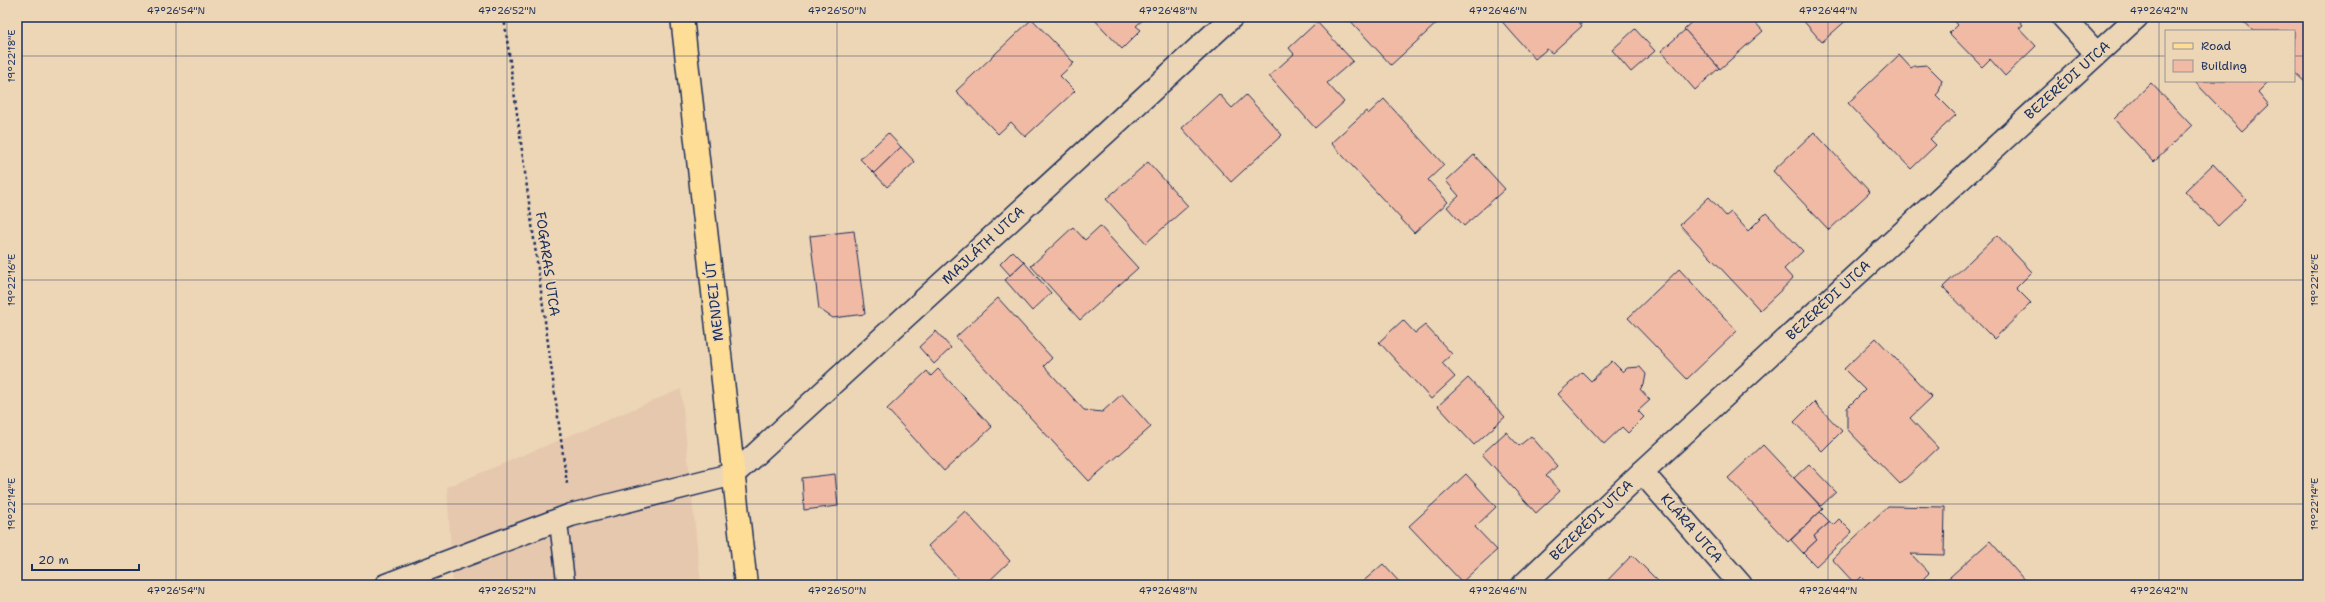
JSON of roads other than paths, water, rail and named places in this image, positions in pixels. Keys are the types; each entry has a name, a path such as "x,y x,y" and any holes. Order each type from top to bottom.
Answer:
{"main road":[{"name":"MENDEI ÚT","path":"682,17 746,585"}],"street":[{"name":"MAJLÁTH UTCA","path":"734,474 1232,17"},
{"path":"2063,17 2096,53"},
{"name":"BEZERÉDI UTCA","path":"1523,585 1642,472 2096,53 2137,17"},
{"name":"KLÁRA UTCA","path":"1642,472 1741,585"},
{"path":"386,585 565,517 734,474"}],"lane":[{"path":"565,517 566,585"}]}
